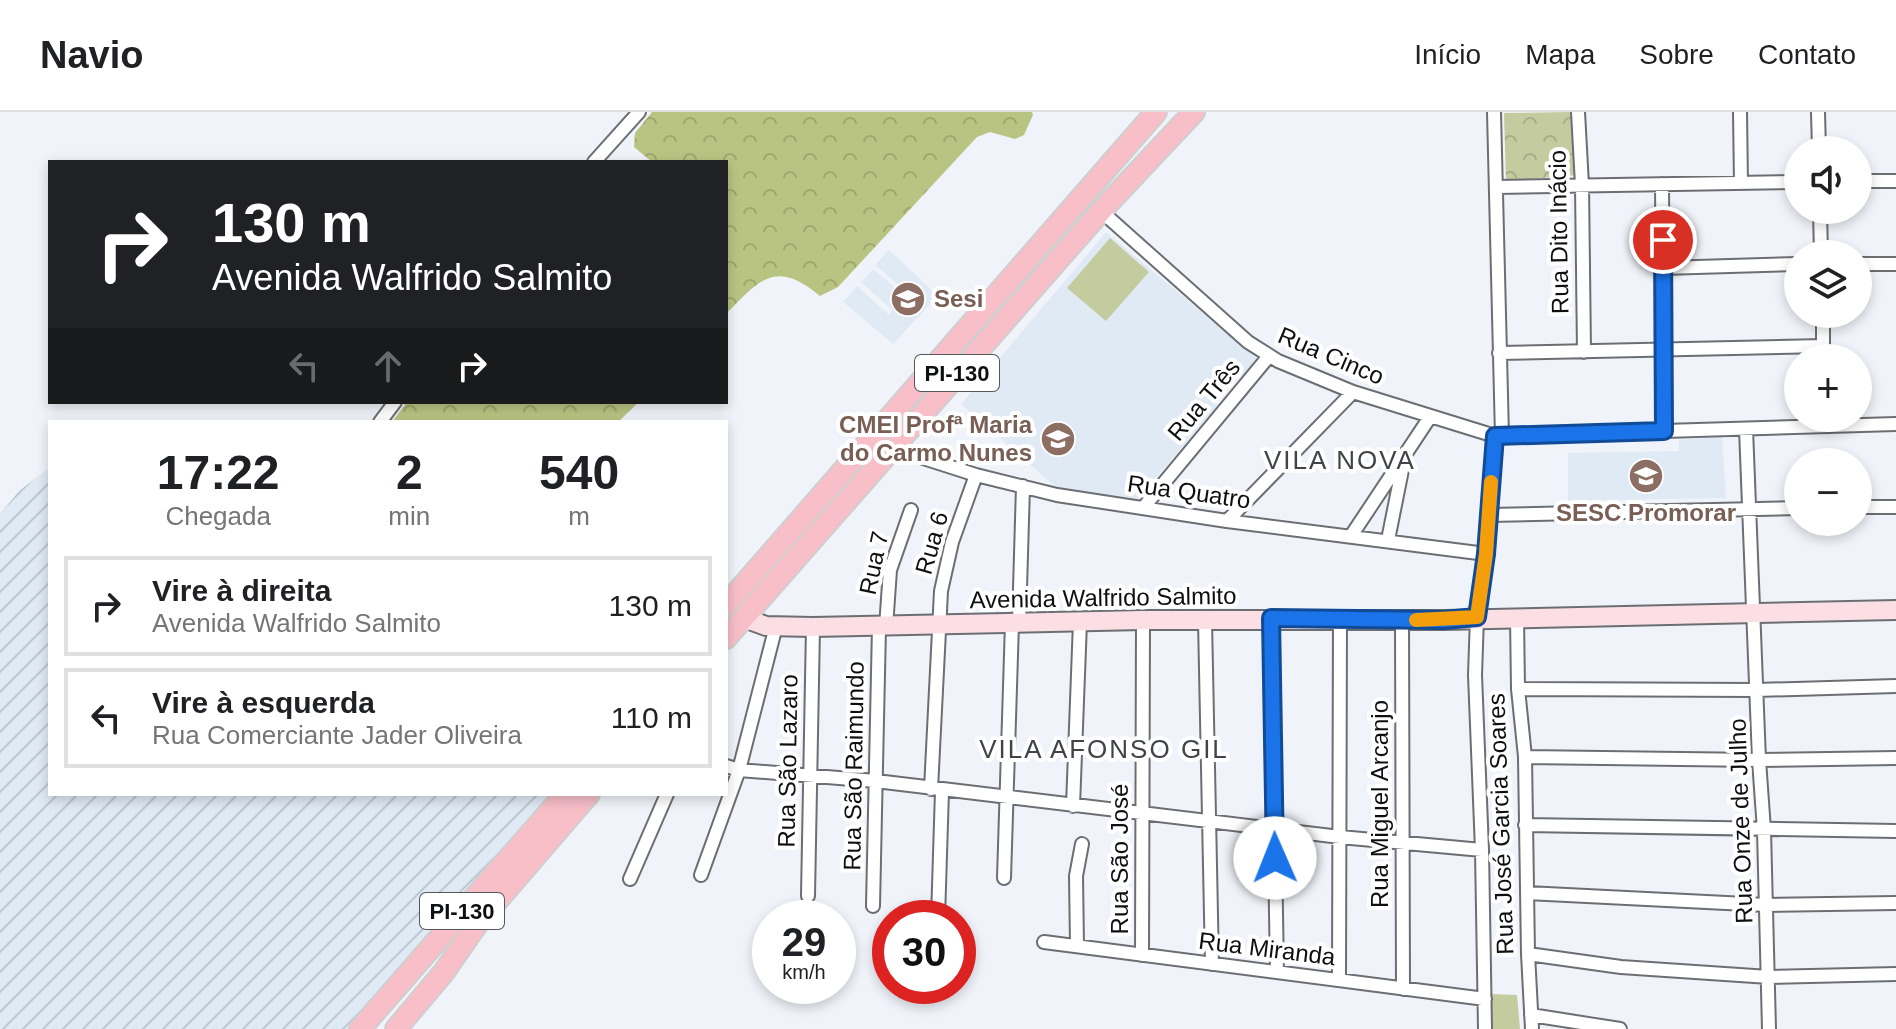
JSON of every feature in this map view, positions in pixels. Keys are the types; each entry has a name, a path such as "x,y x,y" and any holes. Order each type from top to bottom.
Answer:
{"main road":[{"name":"PI-130","path":"728,636 892,448 917,404 1156,112"},
{"name":"PI-130","path":"729,602 1194,112"},
{"path":"729,602 744,618"},
{"name":"PI-130","path":"360,1029 563,796"},
{"name":"PI-130","path":"396,1029 439,978 478,923 587,796"},
{"path":"418,962 430,966 439,978"}],"street":[{"path":"596,160 639,112"},
{"path":"1485,1029 1475,675 1477,617 1499,436 1494,112"},
{"name":"Rua Dito Inácio","path":"1578,112 1584,352"},
{"path":"1740,112 1741,183"},
{"path":"1818,112 1819,136"},
{"path":"1872,181 1896,181"},
{"path":"1496,187 1784,182"},
{"path":"1662,184 1664,431"},
{"name":"Rua Cinco","path":"1101,211 1237,332 1269,356 1353,392 1430,417 1499,436 1784,426"},
{"path":"1663,268 1784,264"},
{"path":"1872,264 1896,264"},
{"path":"1499,353 1784,352"},
{"name":"Rua Três","path":"1143,508 1269,356"},
{"path":"1227,521 1353,392"},
{"path":"1351,536 1430,417"},
{"name":"Rua Cinco","path":"1872,423 1896,424"},
{"name":"Rua Onze de Julho","path":"1746,429 1764,830 1769,1029"},
{"name":"Rua Quatro","path":"892,448 976,475 1057,495 1227,521 1486,554"},
{"path":"1388,540 1405,458"},
{"name":"Rua 6","path":"938,900 939,607 946,562 976,475"},
{"path":"1004,878 1023,486"},
{"path":"1872,507 1896,507"},
{"path":"1488,515 1784,508"},
{"name":"Rua 7","path":"883,627 890,570 911,510"},
{"name":"Avenida Walfrido Salmito","path":"744,618 759,625 883,627 1143,620 1402,619 1896,610"},
{"name":"Rua José Garcia Soares","path":"1517,617 1518,689 1525,757 1532,1029"},
{"path":"1271,618 1277,972"},
{"path":"1339,980 1340,618"},
{"name":"Rua Miguel Arcanjo","path":"1402,619 1403,989"},
{"name":"Rua São José","path":"1142,955 1143,620"},
{"path":"1205,620 1212,964"},
{"path":"1073,806 1080,622"},
{"path":"776,626 733,768 876,781 1402,844 1482,850"},
{"name":"Rua São Lazaro","path":"808,896 813,627"},
{"name":"Rua São Raimundo","path":"873,900 883,627"},
{"path":"1518,689 1757,690 1896,686"},
{"path":"1525,757 1896,758"},
{"path":"630,879 666,796"},
{"path":"701,875 725,796"},
{"path":"1525,825 1896,831"},
{"path":"1077,946 1076,876 1082,844"},
{"path":"1527,893 1766,905 1896,903"},
{"name":"Rua Miranda","path":"1044,942 1485,999"},
{"path":"1528,954 1621,967 1769,977 1896,974"},
{"path":"1531,1015 1620,1029"}],"shaded area":[{"path":"1106,232 1259,360 1244,377 1235,375 1218,398 1217,406 1134,504 1059,490 961,404"},
{"name":"Sesi","path":"889,250 938,296 893,344 843,302 857,286 889,315 892,310 861,282 873,269 905,296 907,292 875,265"},
{"name":"SESC Promorar","path":"1722,437 1726,498 1568,501 1568,453 1679,451 1679,440"},
{"path":"48,469 48,796 546,796 348,1029 0,1029 0,514 19,491"}],"green space":[{"path":"652,112 1032,112 1033,115 1024,135 1015,139 990,132 977,137 838,287 820,296 792,278 769,278 749,291 728,312 728,160 650,160 634,147 635,133"},
{"path":"1573,112 1577,175 1506,181 1504,113"},
{"path":"1110,238 1149,272 1106,321 1067,288"},
{"path":"406,404 637,404 620,420 394,420"},
{"path":"1490,994 1517,995 1520,1029 1490,1029"}],"slow traffic":[{"path":"1416,620 1477,617 1486,554 1491,482"}],"place":[{"name":"Sesi","path":"908,299"},
{"name":"CMEI Profª Maria do Carmo Nunes","path":"1058,439"},
{"name":"SESC Promorar","path":"1646,476"}],"district":[{"name":"VILA NOVA","path":"1340,460"},
{"name":"VILA AFONSO GIL","path":"1104,749"}],"route":[{"path":"1275,858 1271,618 1444,620 1477,617 1486,554 1495,436 1664,431 1663,240"}]}
